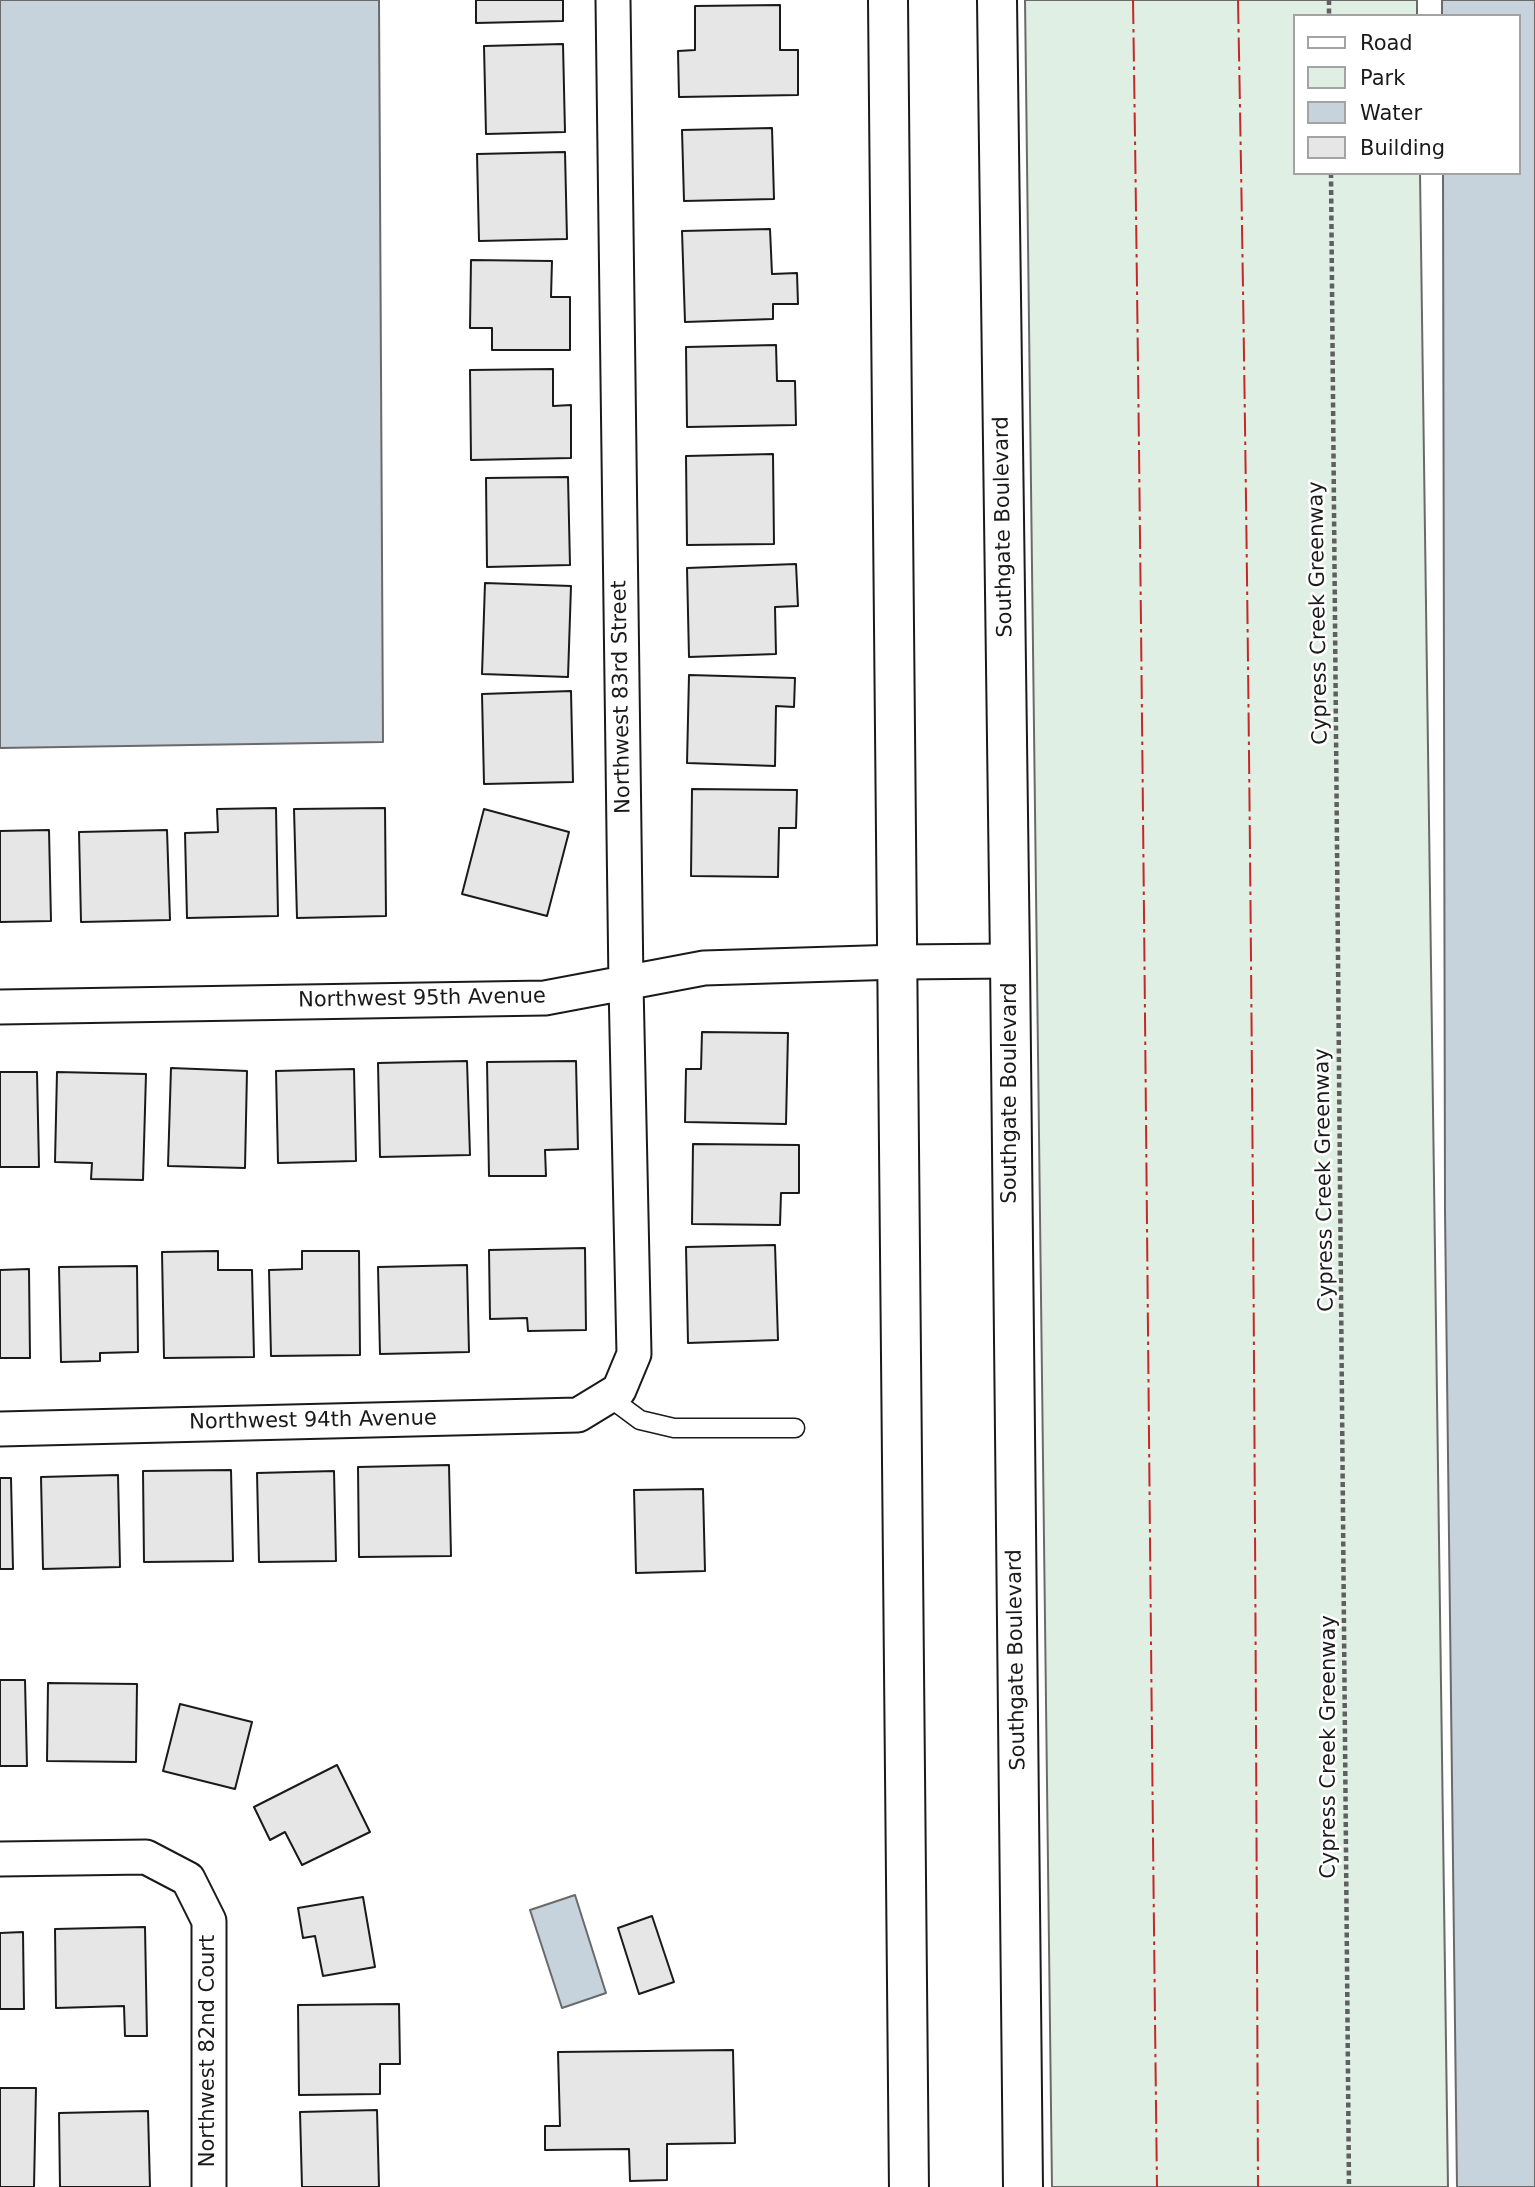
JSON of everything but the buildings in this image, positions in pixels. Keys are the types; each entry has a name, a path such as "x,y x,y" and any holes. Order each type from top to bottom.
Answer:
{"main road":[{"path":"888,0 909,2187"},
{"name":"Southgate Boulevard","path":"997,0 1023,2187"}],"street":[{"name":"Northwest 83rd Street","path":"613,0 626,984 634,1354 614,1394"},
{"name":"Northwest 95th Avenue","path":"0,1007 545,998 704,968 1010,961"},
{"name":"Northwest 94th Avenue","path":"0,1429 578,1415 614,1394"},
{"name":"Northwest 82nd Court","path":"0,1859 146,1857 188,1879 209,1921 209,2187"}],"lane":[{"path":"614,1394 640,1420 674,1427 795,1427"}],"path":[{"name":"Cypress Creek Greenway","path":"1331,175 1349,2187"}],"green space":[{"path":"1025,0 1417,0 1417,14 1294,14 1294,175 1420,175 1448,2187 1052,2187"}],"water":[{"path":"0,0 379,0 383,742 0,748"},
{"path":"1442,0 1535,0 1535,2187 1457,2187 1445,1212 1443,175 1521,175 1521,14 1442,14"},
{"path":"575,1895 606,1993 562,2008 530,1910"}],"power":[{"path":"1133,0 1157,2187"},
{"path":"1238,0 1250,820 1258,2187"}]}
